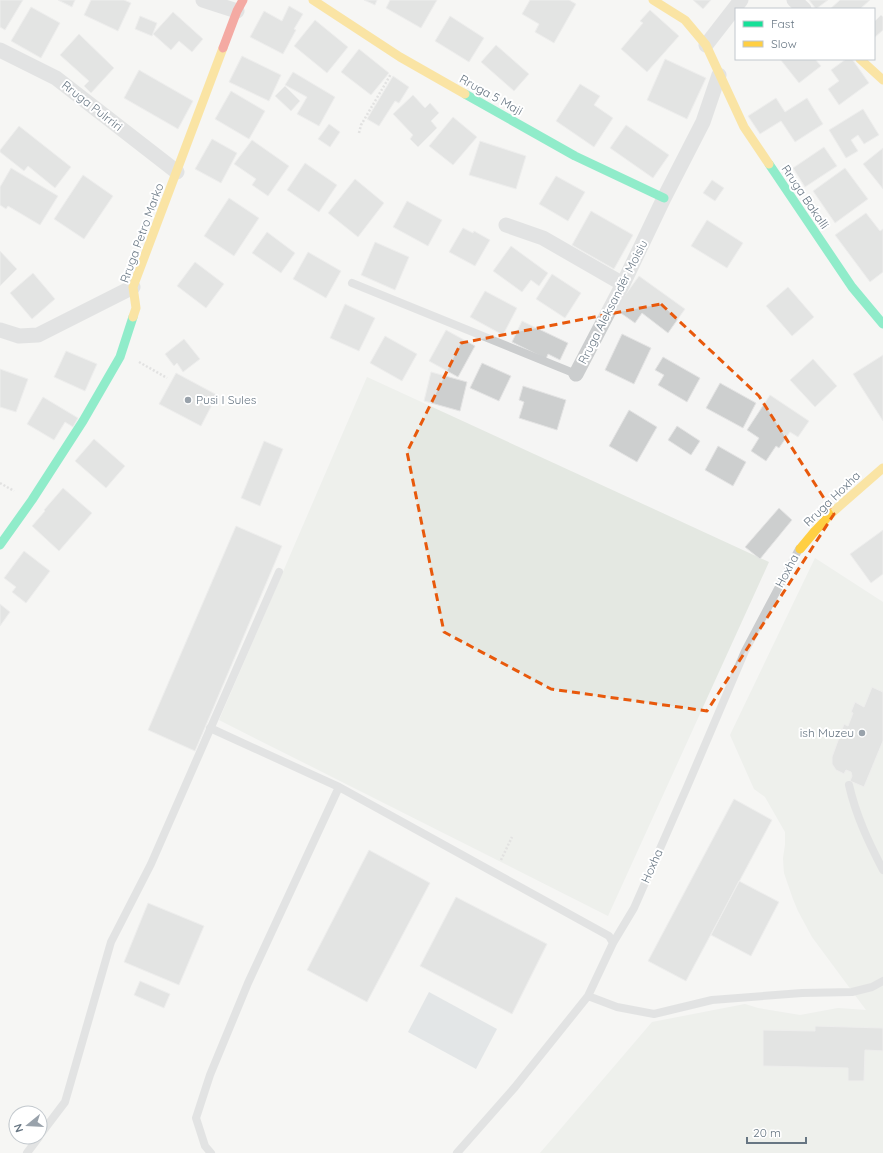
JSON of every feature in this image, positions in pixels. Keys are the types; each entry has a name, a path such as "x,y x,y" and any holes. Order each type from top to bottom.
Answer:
{"street":[{"path":"203,0 240,5"},
{"name":"Rruga 5 Maji","path":"313,0 400,57 575,156 664,198"},
{"path":"653,0 685,20 706,45 741,0"},
{"path":"794,0 803,8"},
{"name":"Rruga Petro Marko","path":"0,544 32,500 83,421 120,357 136,308 133,287 240,5"},
{"name":"Rruga Bakalli","path":"706,45 744,128 852,287 883,324"},
{"name":"Rruga Pulrriri","path":"0,50 56,78 177,172"},
{"path":"861,60 883,80"},
{"name":"Rruga Aleksandër Moisiu","path":"576,374 623,284 664,198 703,122 719,74"},
{"path":"506,225 543,238 623,284"},
{"path":"0,330 19,336 38,335 133,287"},
{"name":"Rruga Hoxha","path":"800,549 835,510 883,468"}],"lane":[{"name":"Rruga Aleksandër Moisiu","path":"352,283 576,374"},
{"name":"Hoxha","path":"457,1153 515,1087 588,996 613,943 637,901 744,651 800,549"},
{"path":"48,1124 65,1102 111,942 151,864 279,572"},
{"path":"210,728 340,787 609,936 618,936"},
{"path":"848,786 867,838 883,870"},
{"path":"211,1153 205,1146 196,1118 210,1076 248,983 340,787"},
{"path":"609,936 613,943"},
{"path":"588,996 617,1007 654,1014 712,1000 802,993 852,992 872,987 883,981"}],"path":[{"path":"360,134 361,125 400,57"},
{"path":"122,352 167,378"},
{"path":"0,483 12,490"},
{"path":"495,873 512,837"}],"highlighted area":[{"path":"661,304 759,396 834,514 707,711 551,689 444,632 407,452 461,343"}],"shaded area":[{"path":"367,377 769,562 608,916 219,720"},
{"path":"815,558 883,602 883,1153 540,1153 652,1022 745,1004 758,1008 800,1015 838,1008 866,1010 812,937 798,911 784,873 783,858 785,832 765,797 754,789 730,735"},
{"path":"429,992 497,1029 476,1069 408,1032"}],"building":[{"path":"0,0 23,0 5,30 0,27"},
{"path":"58,0 75,0 72,7"},
{"path":"91,0 124,0 131,3 118,31 84,15"},
{"path":"364,0 377,0 375,5"},
{"path":"390,0 437,0 421,28 386,8"},
{"path":"530,0 569,0 576,4 554,43 535,32 539,24 522,14"},
{"path":"693,0 711,0 703,9"},
{"path":"809,0 828,0 817,8 815,8"},
{"path":"840,0 870,0 861,8 831,8"},
{"path":"289,6 303,14 294,29 296,30 283,54 250,37 264,11 282,21"},
{"path":"31,7 60,23 41,58 11,41"},
{"path":"650,10 679,36 647,72 621,49 643,23 640,21"},
{"path":"173,12 203,39 192,52 179,41 171,50 153,34"},
{"path":"881,15 883,17 883,30 875,37 875,21"},
{"path":"140,16 157,23 152,36 135,29"},
{"path":"450,16 484,38 469,62 435,41"},
{"path":"315,20 348,47 327,73 294,46"},
{"path":"79,34 114,68 91,93 84,86 89,81 60,55"},
{"path":"496,45 529,74 514,91 481,62"},
{"path":"359,49 389,73 371,95 341,72"},
{"path":"242,56 281,75 269,101 229,82"},
{"path":"665,59 706,78 687,119 647,100"},
{"path":"781,60 816,60 821,66 799,83"},
{"path":"845,60 853,60 869,83 839,105 828,89 839,81 831,70"},
{"path":"139,70 193,101 178,129 124,98"},
{"path":"293,72 335,97 319,126 297,114 307,97 285,85"},
{"path":"393,76 409,87 399,103 395,101 379,126 367,119"},
{"path":"580,84 600,96 594,105 613,118 594,147 556,121"},
{"path":"285,86 300,101 291,111 275,96"},
{"path":"231,91 265,111 249,139 215,119"},
{"path":"413,95 425,108 430,103 439,113 431,121 437,128 418,147 410,139 413,135 393,114"},
{"path":"776,98 785,112 807,98 823,124 795,142 781,121 760,134 748,116"},
{"path":"863,109 879,135 864,144 858,135 851,140 858,151 846,158 829,130"},
{"path":"453,117 477,137 453,165 429,146"},
{"path":"329,124 340,132 330,147 318,139"},
{"path":"626,125 669,155 653,178 610,148"},
{"path":"19,126 71,167 55,188 28,166 24,171 0,152"},
{"path":"212,139 237,153 221,183 195,169"},
{"path":"252,140 289,166 268,196 252,185 256,179 234,164"},
{"path":"480,141 526,156 516,189 469,175"},
{"path":"824,147 837,166 805,187 793,168"},
{"path":"883,148 883,189 863,164"},
{"path":"305,163 337,185 319,212 287,190"},
{"path":"11,168 58,196 40,225 8,206 6,209 0,205 0,187"},
{"path":"845,168 868,199 835,223 813,191"},
{"path":"83,175 113,196 84,239 54,219"},
{"path":"556,176 585,192 568,221 539,204"},
{"path":"355,179 384,203 358,237 328,213"},
{"path":"712,180 724,188 715,201 703,193"},
{"path":"229,198 259,218 234,256 204,236"},
{"path":"407,201 442,220 428,246 393,227"},
{"path":"591,211 633,235 614,269 572,245"},
{"path":"866,213 880,231 883,229 883,272 870,282 835,235"},
{"path":"707,220 743,243 727,268 691,246"},
{"path":"463,228 473,233 474,231 490,240 475,266 449,252"},
{"path":"267,232 295,253 281,273 252,253"},
{"path":"375,242 409,257 395,290 361,275"},
{"path":"511,246 548,273 539,286 531,280 522,292 493,271"},
{"path":"0,251 17,269 0,286"},
{"path":"308,252 341,271 326,298 293,279"},
{"path":"195,262 224,284 206,308 177,286"},
{"path":"33,273 55,299 32,319 10,293"},
{"path":"552,274 581,293 565,318 536,299"},
{"path":"639,276 685,309 668,333 642,313 635,323 615,309"},
{"path":"788,287 814,317 792,336 766,306"},
{"path":"485,291 517,308 503,335 470,317"},
{"path":"345,304 375,318 359,351 330,338"},
{"path":"522,321 568,343 560,360 548,354 546,359 512,342"},
{"path":"446,330 475,346 458,377 429,361"},
{"path":"622,334 651,348 634,384 605,370"},
{"path":"385,336 417,354 402,381 370,363"},
{"path":"184,339 200,359 183,372 177,363 174,366 165,354"},
{"path":"66,351 97,364 85,391 54,377"},
{"path":"883,355 883,421 853,374"},
{"path":"663,357 700,378 687,402 658,385 664,375 655,370"},
{"path":"813,359 837,386 815,407 790,380"},
{"path":"482,363 511,376 499,401 470,388"},
{"path":"0,369 28,379 16,412 0,407"},
{"path":"431,372 467,382 460,411 424,401"},
{"name":"Pusi I Sules","path":"176,373 217,395 201,426 159,404"},
{"path":"720,383 756,403 743,428 706,408"},
{"path":"523,386 566,400 557,430 519,418 524,402 519,400"},
{"path":"770,395 809,421 798,437 790,432 779,448 776,446 766,461 751,451 759,438 747,430"},
{"path":"43,397 78,418 73,427 65,422 54,440 27,424"},
{"path":"629,410 657,427 637,462 609,446"},
{"path":"677,426 700,441 691,455 668,440"},
{"path":"94,439 125,466 106,488 75,461"},
{"path":"264,441 283,449 260,506 241,498"},
{"path":"718,446 746,462 733,486 705,470"},
{"path":"63,488 92,513 59,551 32,526"},
{"path":"779,508 792,520 760,559 745,547"},
{"path":"236,526 282,546 195,751 148,730"},
{"path":"883,530 883,574 871,583 850,554"},
{"path":"24,551 50,571 26,603 12,592 16,587 4,578"},
{"path":"0,604 10,612 0,626"},
{"name":"ish Muzeu","path":"872,687 883,692 883,741 864,787 850,781 852,776 851,772 846,770 844,774 836,770 832,764 832,757 844,724 848,726 855,702 864,707"},
{"path":"734,799 772,820 686,981 648,961"},
{"path":"369,850 430,883 367,1002 307,970"},
{"path":"739,881 779,902 751,956 711,935"},
{"path":"456,897 547,944 512,1014 420,966"},
{"path":"148,903 204,926 179,985 124,962"},
{"path":"140,981 170,994 164,1008 134,995"},
{"path":"815,1026 883,1028 883,1051 865,1050 864,1081 848,1081 848,1068 763,1066 763,1030 815,1031"}],"traffic: fast":[{"path":"465,94 575,156 664,198"},
{"path":"769,164 852,287 883,324"},
{"path":"0,545 32,500 83,421 120,357 133,317"}],"traffic: slow":[{"path":"313,0 400,57 465,94"},
{"path":"653,0 685,20 706,45 744,127 769,164"},
{"path":"133,317 136,308 133,287 223,48"},
{"path":"861,60 883,80"},
{"path":"800,549 835,510 883,468"}],"traffic: jam":[{"path":"223,48 237,11 243,0"}],"place":[{"name":"Pusi I Sules","path":"188,400"},
{"name":"ish Muzeu","path":"862,733"}]}
